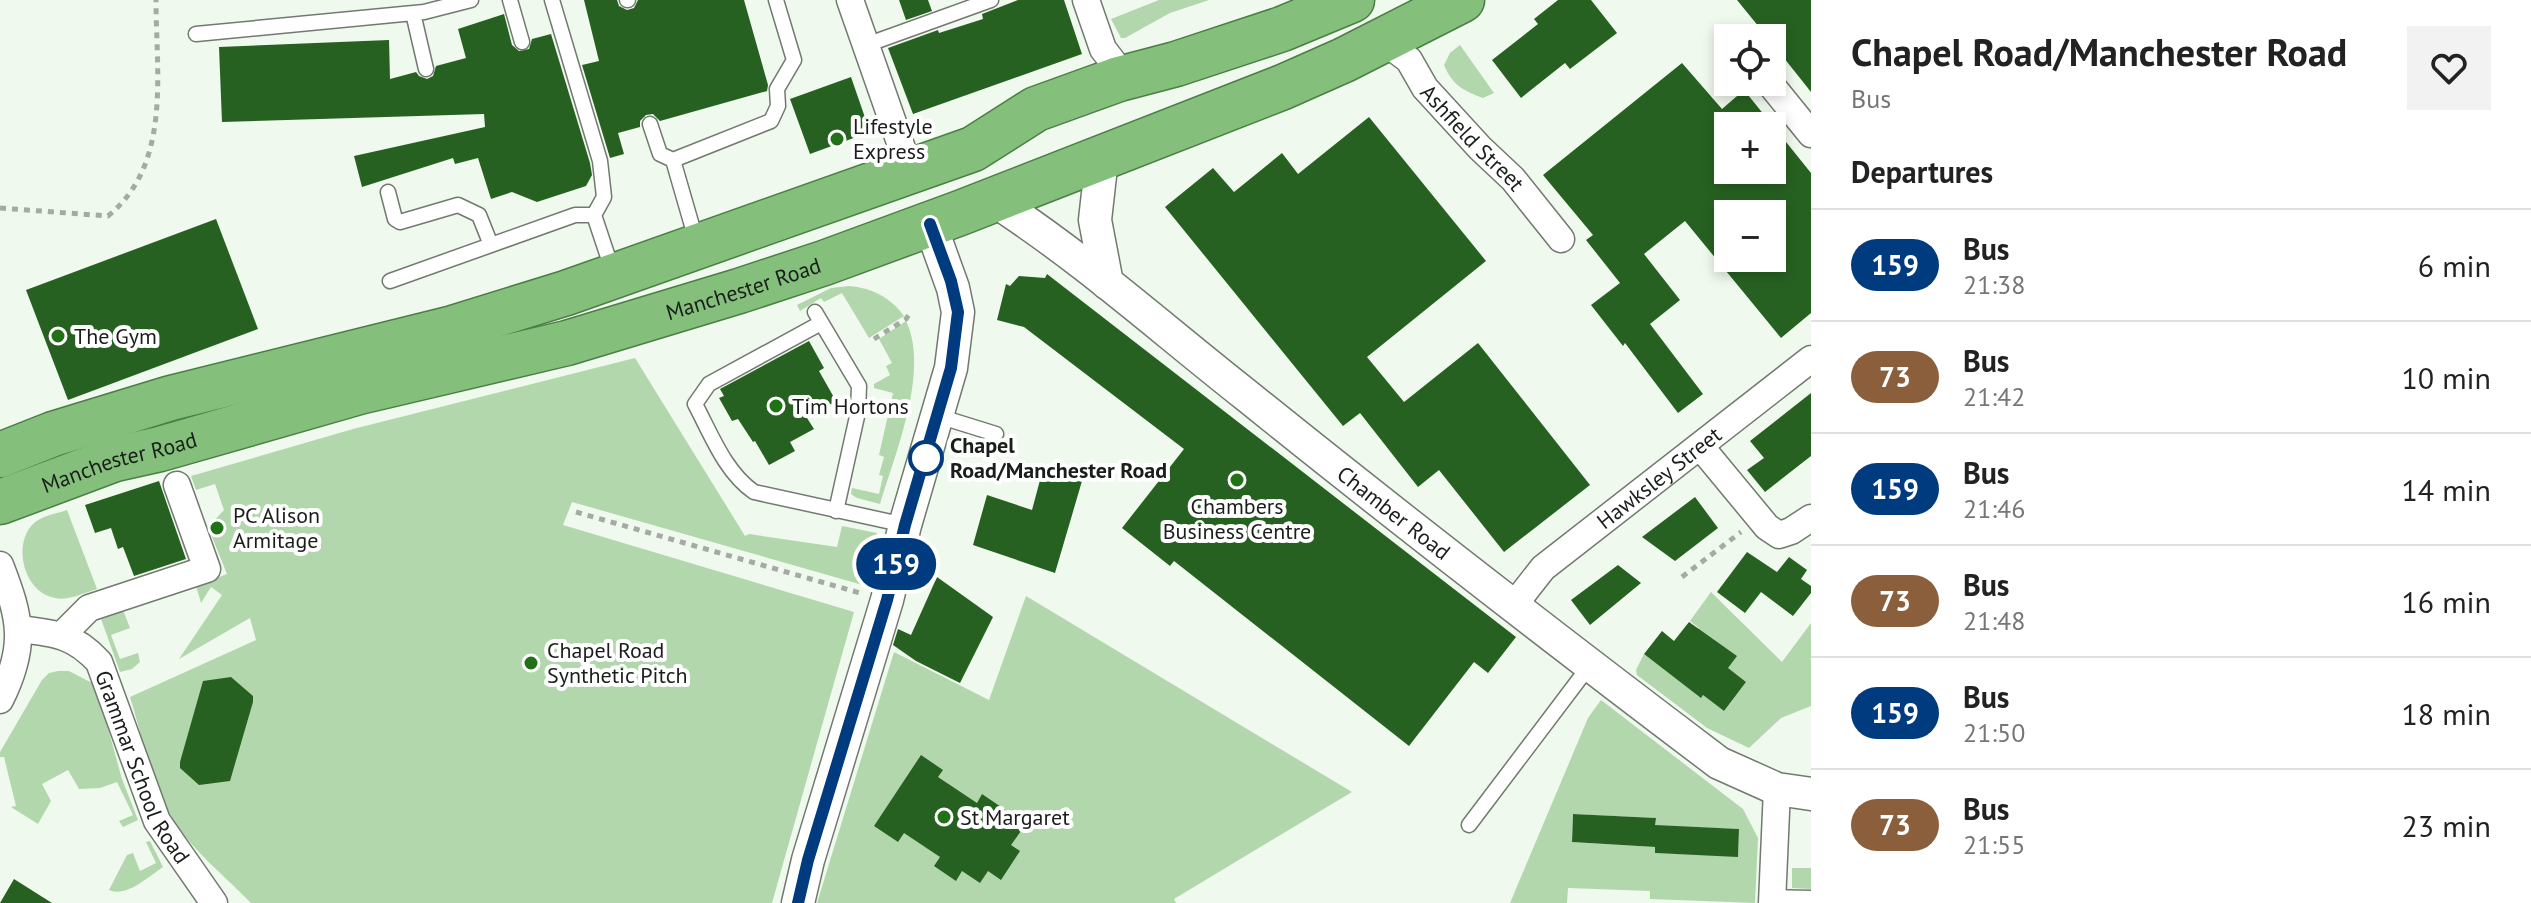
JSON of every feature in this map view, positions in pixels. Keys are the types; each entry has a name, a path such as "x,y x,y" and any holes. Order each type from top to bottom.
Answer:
{"highway":[{"path":"1366,15 1380,15 1415,0"},
{"name":"Manchester Road","path":"0,455 53,434 171,398 453,328 615,277 973,149 1036,109 1119,79 1176,64 1220,69 1356,17 1462,0"},
{"name":"Manchester Road","path":"0,502 115,459 359,392 567,343 796,272 1102,158 1344,60 1366,15"},
{"path":"973,149 992,199"},
{"path":"910,171 930,224"},
{"path":"0,480 87,450 115,459"}],"street":[{"path":"850,0 910,171"},
{"path":"1086,0 1103,49 1113,62 1119,79"},
{"name":"Ashfield Street","path":"1366,15 1409,60 1425,88 1513,179 1561,239"},
{"path":"1780,96 1811,134"},
{"path":"1102,158 1095,220 1107,283"},
{"name":"Chamber Road","path":"992,199 1107,283 1246,396 1719,763 1777,789 1811,794"},
{"path":"798,903 951,368 958,312 951,281 930,224"},
{"name":"Hawksley Street","path":"1514,605 1543,568 1811,359"},
{"path":"1700,446 1758,519 1779,535 1809,524"},
{"path":"63,634 89,608 207,569 196,508 177,485"},
{"path":"0,565 20,629 17,658 0,700"},
{"name":"Grammar School Road","path":"20,629 63,634 86,648 99,662 157,821 214,903"},
{"path":"1772,900 1777,789"}],"lane":[{"path":"196,34 471,0"},
{"path":"510,0 522,42"},
{"path":"552,0 600,161 604,197 594,215 615,277"},
{"path":"650,124 660,154 673,160 771,121 778,106 777,89 794,60 776,0"},
{"path":"866,45 991,0"},
{"path":"419,8 426,69"},
{"path":"673,160 698,247"},
{"path":"388,192 395,219 400,222 458,205 479,215 491,245"},
{"path":"390,281 575,215 594,215"},
{"path":"836,511 858,412 859,386 818,318 709,384 695,404 731,470 754,492 836,511 905,525"},
{"path":"938,416 996,434"},
{"path":"1469,825 1590,665"},
{"path":"1772,900 1811,898"}],"path":[{"path":"0,208 108,216 123,204 148,159 157,122 156,0"},
{"path":"874,339 906,319 910,313"},
{"path":"576,512 872,596"},
{"path":"1682,577 1758,519"}],"green space":[{"path":"1159,0 1209,0 1170,13 1121,38 1111,19"},
{"path":"1460,45 1494,93 1483,98 1464,90 1451,78 1444,65 1450,53"},
{"path":"849,286 880,295 904,316 869,338 842,293 824,302 821,298 800,311 797,305 831,288"},
{"path":"906,321 914,363 912,387 908,412 880,504 851,494 852,488 879,494 883,476 879,475 884,457 879,455 893,393 874,388 874,384 890,375 886,366 892,363 879,339"},
{"name":"Chapel Road Synthetic Pitch","path":"635,358 745,536 749,534 837,547 842,526 877,533 866,586 572,502 563,525 854,612 772,903 251,903 201,854 174,821 154,777 130,697 256,640 250,618 179,659 222,595 211,587 201,603 196,586 227,574 208,527 224,510 215,484 196,490 191,476 353,429"},
{"path":"67,510 97,589 60,599 44,594 29,578 24,567 23,544 36,521"},
{"path":"1711,592 1782,662 1811,623 1811,706 1781,718 1749,748 1707,728 1637,675 1636,670 1644,654 1724,711 1746,682 1688,643 1699,628 1690,621"},
{"path":"1026,596 1352,792 1174,899 1176,903 817,903 894,652 989,700"},
{"path":"123,610 130,628 111,635 120,659 138,653 140,662 132,669 120,672 100,616"},
{"path":"69,671 96,685 122,779 138,820 123,827 119,821 133,815 117,782 100,788 79,789 68,770 42,784 51,801 38,824 11,807 16,806 4,757 0,757 0,752 42,680 49,673"},
{"path":"1601,700 1743,809 1758,838 1755,903 1650,899 1650,891 1568,888 1567,903 1510,903 1588,718","holes":["1573,814 1655,818 1655,826 1739,829 1738,856 1655,853 1655,847 1572,842"]},
{"path":"150,841 163,867 130,889 109,890 127,855 133,853 140,871 156,863 146,842"},
{"path":"1792,868 1811,868 1811,889 1792,888"}],"building":[{"path":"584,0 617,0 619,6 627,10 634,8 638,0 744,0 768,85 767,91 660,121 653,114 646,115 640,121 640,127 618,133 624,154 610,158 582,65 599,61"},
{"path":"899,0 928,0 932,11 906,20"},
{"path":"1018,0 1064,0 1082,54 913,114 888,48 938,30 939,33 983,19 982,14"},
{"path":"1558,0 1591,0 1617,33 1570,69 1565,63 1521,98 1492,60 1538,24 1534,19"},
{"path":"1737,0 1811,0 1811,92 1786,61 1786,24 1757,24"},
{"path":"504,14 512,45 519,51 529,49 532,39 551,34 590,163 592,175 586,186 537,202 512,192 491,199 478,158 455,164 453,158 362,187 354,156 485,127 484,114 222,122 219,47 389,40 390,79 416,72 427,79 433,76 436,66 466,58 458,29"},
{"path":"1682,63 1722,109 1737,96 1749,96 1762,112 1714,112 1714,184 1786,184 1786,142 1811,173 1811,313 1781,338 1727,272 1786,272 1786,200 1714,200 1714,256 1685,221 1644,254 1680,300 1650,324 1703,394 1678,413 1625,343 1623,346 1591,305 1620,283 1586,240 1593,235 1543,175"},
{"path":"851,77 870,132 810,154 790,99"},
{"path":"1369,117 1486,261 1367,357 1404,402 1478,343 1590,485 1504,552 1439,470 1418,487 1360,413 1343,426 1165,207 1213,168 1234,192 1282,153 1298,174"},
{"path":"216,219 258,329 68,400 26,290"},
{"name":"Chambers Business Centre","path":"1047,274 1516,637 1488,673 1474,662 1409,746 1174,561 1170,566 1122,528 1184,449 1024,327 997,320 1006,284 1010,286 1019,276 1045,278"},
{"name":"Tim Hortons","path":"809,341 824,368 819,371 836,401 807,418 814,429 790,442 795,451 769,465 738,419 732,421 719,398 724,396 720,389"},
{"path":"1811,393 1811,456 1765,492 1747,470 1764,458 1750,441"},
{"path":"1043,469 1082,481 1055,573 973,545 987,495 1032,510"},
{"path":"159,481 186,559 134,576 123,547 118,549 111,528 95,533 85,505"},
{"path":"1695,497 1718,528 1675,561 1642,537"},
{"path":"1747,552 1777,572 1789,557 1807,570 1801,579 1811,586 1811,593 1793,616 1761,592 1745,613 1717,592"},
{"path":"1618,565 1641,583 1590,625 1571,600"},
{"path":"937,577 993,617 960,683 916,661 893,645 898,629 911,635"},
{"path":"1689,622 1737,656 1728,668 1746,682 1724,711 1703,695 1701,698 1644,654 1662,631 1674,641"},
{"path":"231,677 253,696 253,702 230,781 199,785 180,768 180,762 203,681"},
{"name":"St Margaret","path":"921,755 943,770 938,777 977,803 982,794 1010,813 1005,820 1021,831 1011,845 1020,851 1001,880 988,871 980,883 962,871 956,881 934,866 940,857 904,833 898,842 874,826"},
{"path":"1573,814 1656,818 1655,825 1739,829 1738,857 1655,853 1655,847 1572,842"},
{"path":"14,879 52,903 0,903"}],"bus line":[{"name":"159","path":"798,903 951,368 958,312 951,281 930,224"}],"place":[{"name":"Lifestyle Express","path":"837,139"},
{"name":"The Gym","path":"58,336"},
{"name":"Tim Hortons","path":"776,406"},
{"name":"Chapel Road/Manchester Road","path":"926,458"},
{"name":"Chambers Business Centre","path":"1237,480"},
{"name":"PC Alison Armitage","path":"217,528"},
{"name":"Chapel Road Synthetic Pitch","path":"531,663"},
{"name":"St Margaret","path":"944,817"}]}
